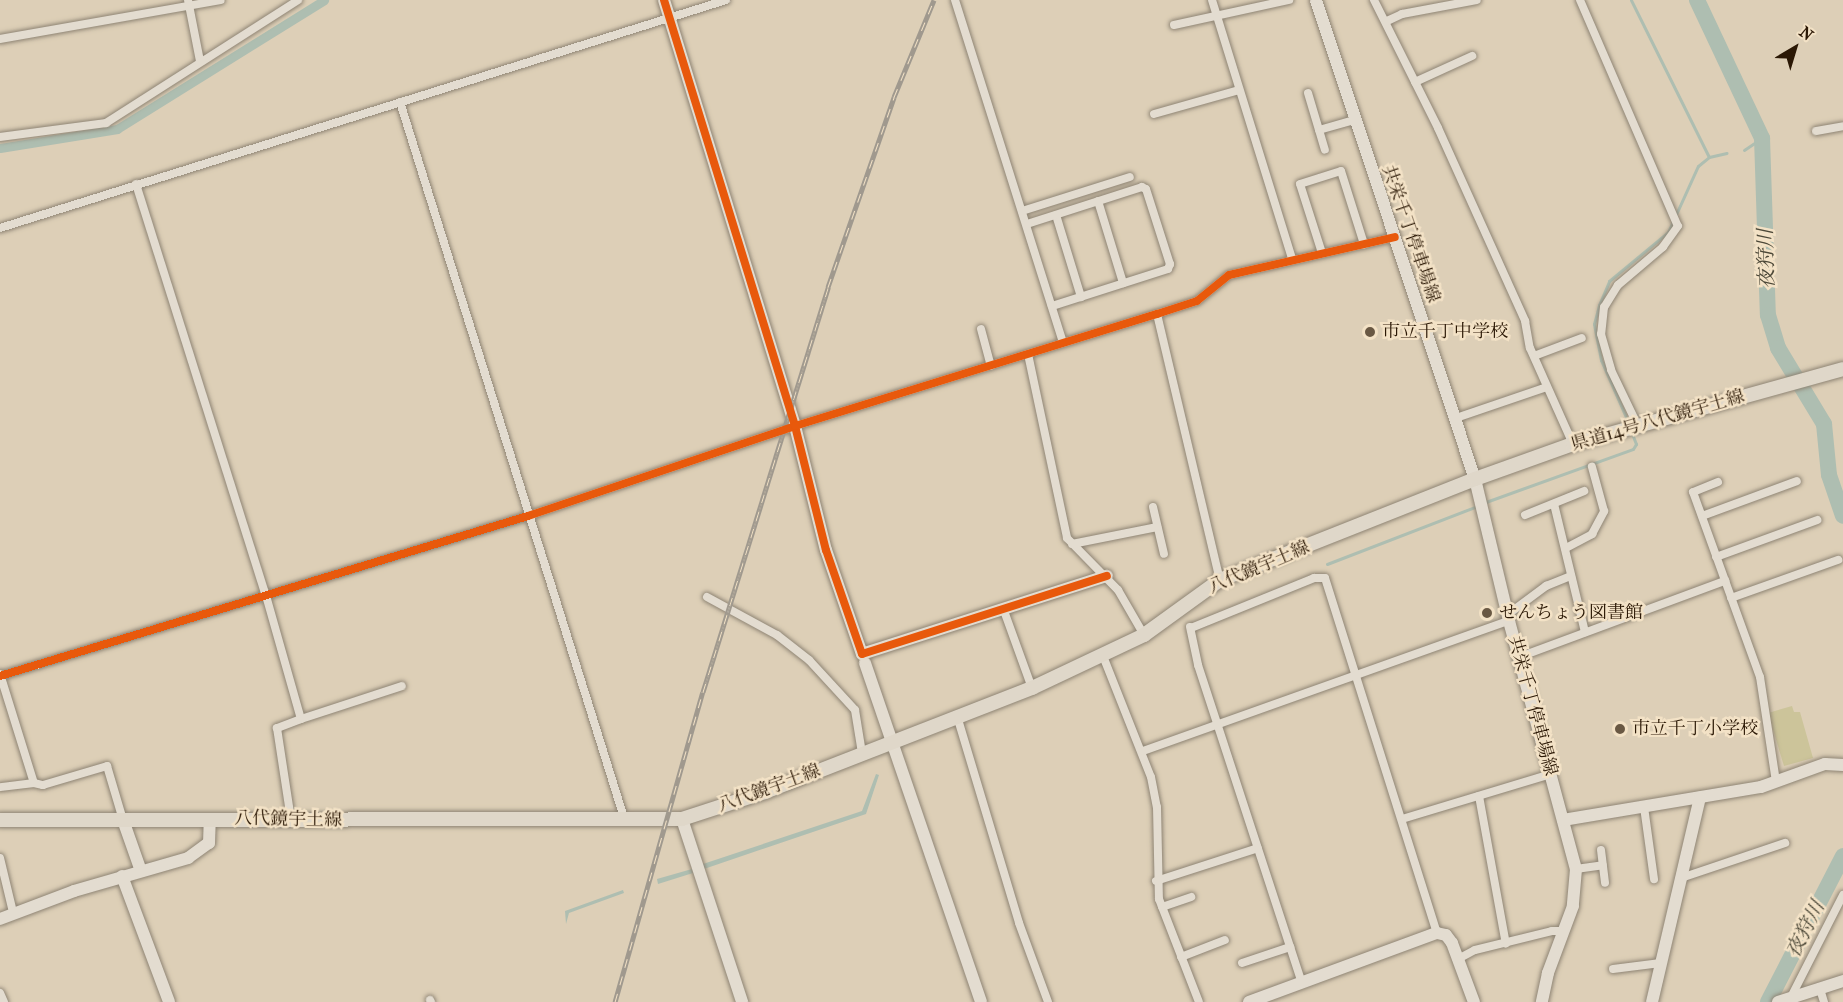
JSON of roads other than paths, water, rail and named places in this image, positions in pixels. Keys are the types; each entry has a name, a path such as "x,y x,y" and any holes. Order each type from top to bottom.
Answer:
{"main road":[{"name":"県道14号八代鏡宇土線","path":"1476,482 1573,444 1840,370"},
{"name":"八代鏡宇土線","path":"0,820 625,822 682,819 765,792 1032,688 1144,635 1220,580 1476,482"}],"street":[{"path":"0,39 189,3 221,0"},
{"path":"0,137 106,123 298,0"},
{"path":"664,0 795,426 826,550 862,654 1107,576"},
{"path":"0,228 726,0"},
{"path":"956,0 1063,342"},
{"path":"1212,0 1292,259"},
{"path":"1240,0 1244,10"},
{"path":"1174,25 1289,0"},
{"name":"共栄千丁停車場線","path":"1316,0 1476,482 1508,618 1576,869 1575,897 1542,1002"},
{"path":"1374,0 1387,21 1525,321 1534,356 1573,444"},
{"path":"1387,21 1402,14 1477,0"},
{"path":"1580,0 1678,226 1663,247 1618,285 1604,307 1601,334 1611,370 1633,428"},
{"path":"189,3 200,61"},
{"path":"1415,82 1472,56"},
{"path":"1154,114 1239,90"},
{"path":"1308,93 1325,150"},
{"path":"400,102 625,822"},
{"path":"1319,130 1355,120"},
{"path":"1816,131 1843,126"},
{"path":"1322,253 1300,184 1341,171 1364,244"},
{"path":"1022,211 1130,177"},
{"path":"136,184 265,592 301,719"},
{"path":"1026,224 1142,187 1146,189 1166,253 1168,269 1052,306"},
{"path":"1098,201 1123,283"},
{"path":"1056,215 1081,297"},
{"path":"34,783 0,675 265,592 528,516 795,426 1157,314 1197,301 1229,276 1292,259 1395,237"},
{"path":"1157,314 1220,580"},
{"path":"981,329 991,366"},
{"path":"1534,356 1582,338"},
{"path":"1028,354 1067,538 1107,576 1144,635"},
{"path":"1456,418 1547,387"},
{"path":"1566,548 1592,534 1604,511 1592,467"},
{"path":"1702,516 1797,481"},
{"path":"1718,482 1691,488 1760,677 1776,781"},
{"path":"1525,515 1584,491"},
{"path":"1554,504 1585,632"},
{"path":"1153,507 1164,554"},
{"path":"1716,557 1817,520"},
{"path":"1072,544 1157,527"},
{"path":"1731,598 1838,560"},
{"path":"1302,983 1190,641 1191,627 1322,576 1357,675 1437,933"},
{"path":"1143,751 1218,726 1508,618 1546,586 1571,576"},
{"path":"1519,657 1725,581"},
{"path":"707,597 777,635 809,660 855,710 862,753"},
{"path":"1003,608 1032,688"},
{"path":"1103,656 1143,751 1157,807 1156,881 1162,907 1199,1002"},
{"path":"865,663 981,1002"},
{"path":"291,820 277,728 402,686"},
{"path":"957,716 1019,923 1048,1002"},
{"path":"1563,820 1700,798 1776,781 1826,764 1843,765"},
{"path":"0,787 34,783 43,785 107,766 141,871"},
{"path":"1402,819 1551,774"},
{"path":"1479,796 1506,944"},
{"path":"1652,1002 1700,798"},
{"path":"1644,807 1654,879"},
{"path":"0,919 14,912 122,876 201,852 209,843 210,819"},
{"path":"682,819 742,1002"},
{"path":"1681,878 1785,843"},
{"path":"1156,881 1258,848"},
{"path":"1600,850 1605,883"},
{"path":"0,858 14,912"},
{"path":"1576,869 1603,865"},
{"path":"122,876 169,1002"},
{"path":"1786,1000 1843,895"},
{"path":"1162,907 1191,897"},
{"path":"1458,959 1475,950 1552,931 1564,931"},
{"path":"1249,1002 1437,933 1446,935 1458,959 1474,1002"},
{"path":"1181,957 1226,940"},
{"path":"1242,963 1290,947"},
{"path":"1613,969 1661,963"},
{"path":"1786,1000 1843,981"},
{"path":"1820,988 1824,1002"},
{"path":"0,993 4,1002"}],"waterway":[{"path":"0,148 117,129 324,0"},
{"path":"1631,0 1709,157"},
{"name":"夜狩川","path":"1697,0 1762,138 1768,315 1778,348 1824,424 1829,475 1843,516"},
{"path":"1744,150 1762,138"},
{"path":"1629,424 1601,360 1594,324 1599,305 1609,281 1668,232 1698,166 1709,157 1727,153"},
{"path":"1483,503 1633,449 1636,444 1631,431"},
{"path":"1327,564 1477,506"},
{"name":"夜狩川","path":"1768,1002 1843,856"}],"railway":[{"path":"615,1002 703,692 828,287 894,97 934,0"}],"place":[{"name":"市立千丁中学校","path":"1370,332"},
{"name":"せんちょう図書館","path":"1487,613"},
{"name":"市立千丁小学校","path":"1620,729"}]}
